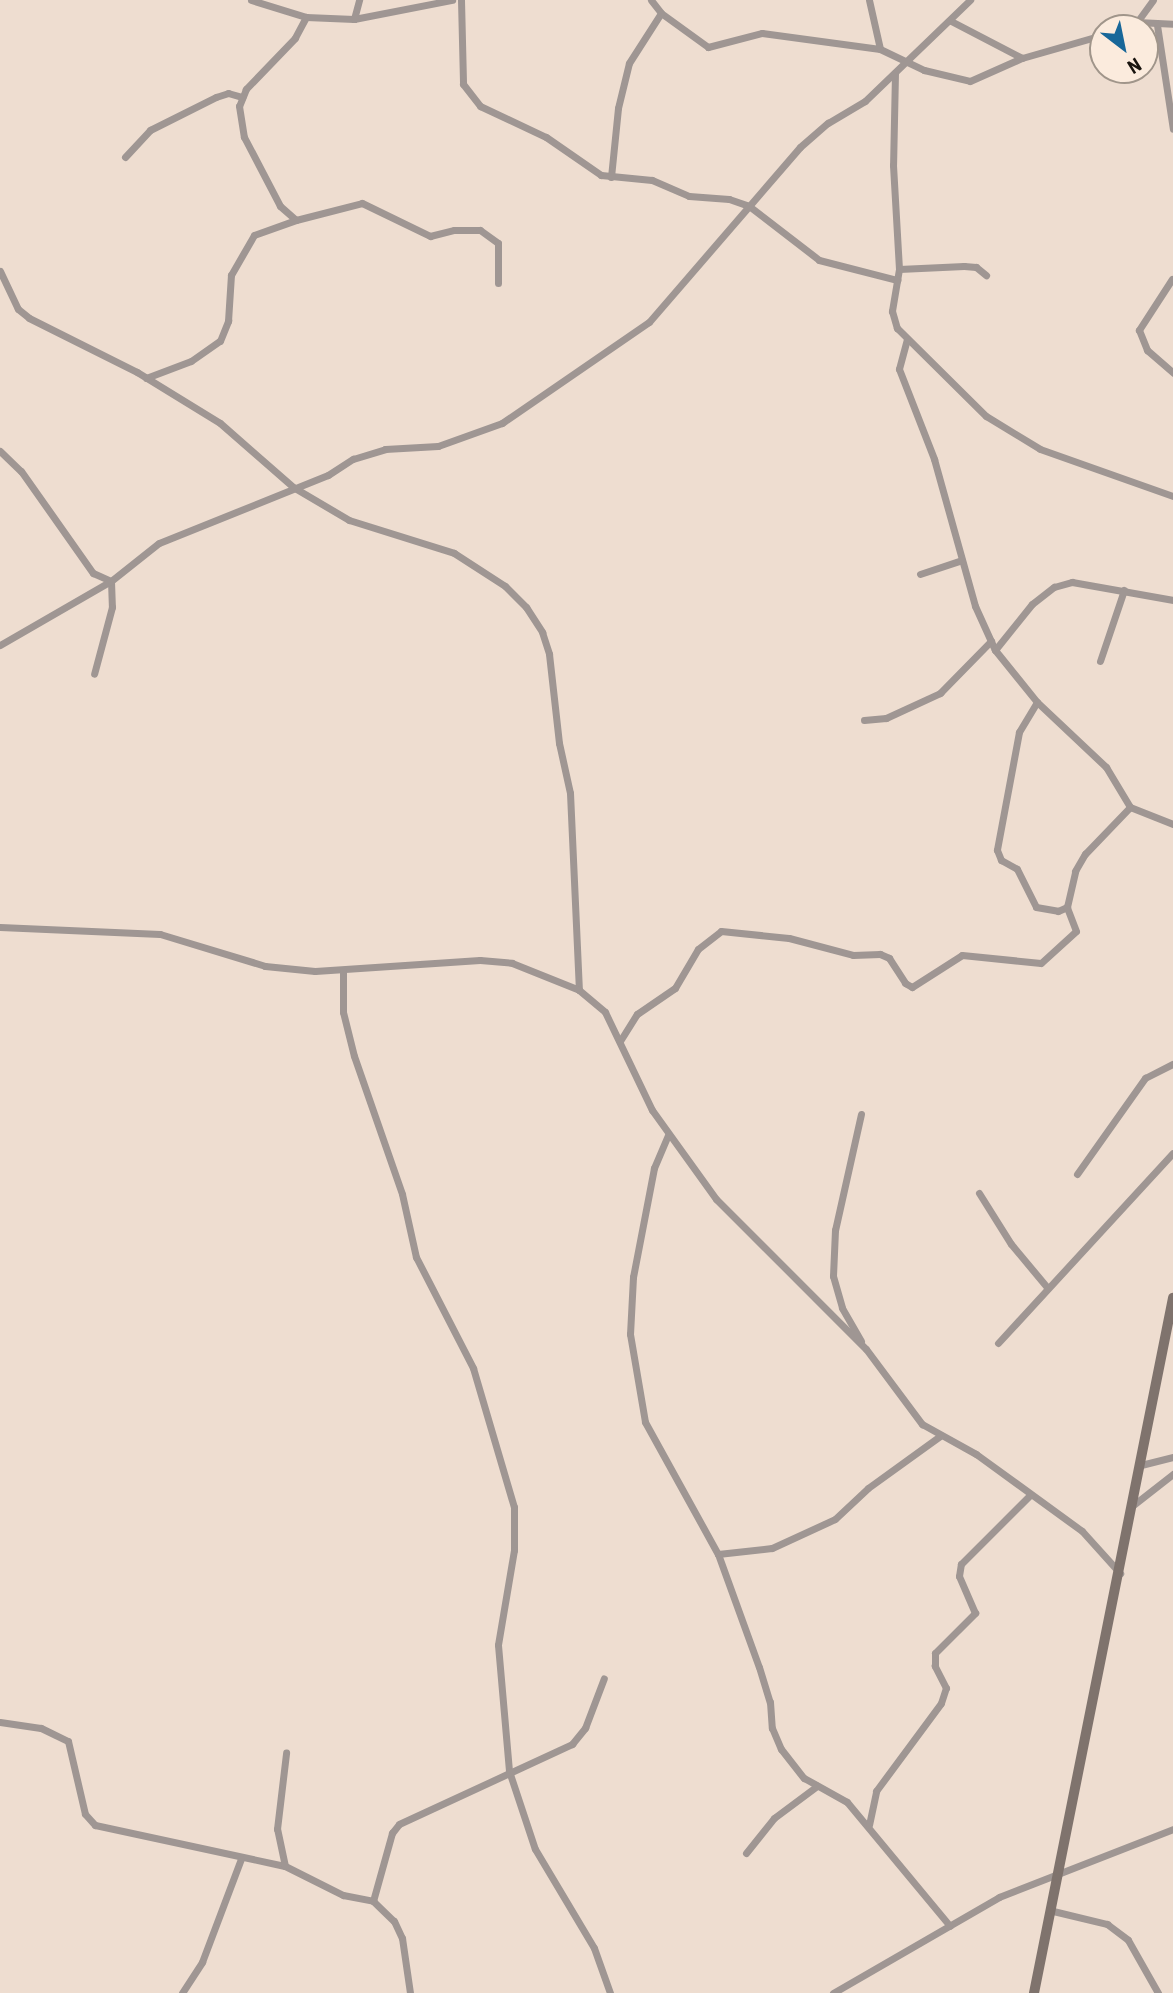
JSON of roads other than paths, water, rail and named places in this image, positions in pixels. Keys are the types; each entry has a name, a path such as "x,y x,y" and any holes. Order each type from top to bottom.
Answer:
{"main road":[{"path":"1034,1993 1121,1573 1173,1298"}],"street":[{"path":"251,0 306,16 354,19 452,0"},
{"path":"354,19 359,0"},
{"path":"461,0 460,67 472,99 611,177 652,180 689,196 729,199 749,206 819,260 897,280"},
{"path":"652,0 661,13 708,47 762,33 880,49 906,62 970,81 1022,58 1089,38"},
{"path":"869,0 880,49"},
{"path":"0,645 111,581 149,548 370,453 438,446 502,423 649,322 800,147 828,123 865,101 970,0"},
{"path":"611,177 629,63 661,13"},
{"path":"296,219 281,206 244,137 239,117 242,97 295,38 306,16"},
{"path":"951,21 1022,58"},
{"path":"1159,38 1173,129"},
{"path":"895,72 893,165 899,269 892,311 897,328 986,416 1040,449 1173,496"},
{"path":"125,158 150,130 216,97 228,93 242,97"},
{"path":"146,377 191,361 220,341 228,321 231,275 254,235 296,219 362,203 430,236 454,230 480,230 498,243 498,283"},
{"path":"899,269 964,266 976,267 986,275"},
{"path":"0,271 18,309 29,318 146,377 220,422 293,487 349,520 454,553 481,568 526,607 542,632 575,831 579,990"},
{"path":"1172,279 1139,330 1147,350 1173,373"},
{"path":"907,339 899,369 934,459 962,560 995,650 1037,702 1106,767 1130,807 1173,824"},
{"path":"0,451 21,471 93,573 111,581"},
{"path":"920,574 962,560"},
{"path":"94,674 112,607 111,581"},
{"path":"995,650 1032,604 1054,587 1072,582 1173,600"},
{"path":"1100,661 1124,590"},
{"path":"864,720 886,718 940,694 991,641"},
{"path":"1037,702 1020,732 997,850 1001,860 1017,869 1036,907 1058,911 1067,907"},
{"path":"620,1041 637,1014 675,988 698,949 721,931 789,938 853,955 880,954 889,958 905,984 912,987 962,955 1041,963 1076,931 1067,907 1075,871 1085,854 1130,807"},
{"path":"0,927 160,934 265,966 342,971 480,960 512,963 579,990 605,1012 668,1135 734,1219 866,1349"},
{"path":"342,971 343,1012 351,1045 398,1181 416,1257 473,1368 514,1507 514,1550 498,1645 509,1771 535,1849 594,1948 610,1993"},
{"path":"1077,1174 1145,1079 1173,1064"},
{"path":"861,1114 835,1230 832,1276 842,1308 866,1349 922,1424 976,1454 1082,1531 1121,1573"},
{"path":"668,1135 654,1168 640,1230 630,1334 645,1422 718,1554 760,1667 770,1702 772,1728 792,1767 817,1786 847,1801 950,1926"},
{"path":"998,1343 1046,1286 1173,1153"},
{"path":"979,1193 1010,1244 1046,1286"},
{"path":"718,1554 772,1548 835,1519 867,1488 940,1436"},
{"path":"1141,1465 1173,1457"},
{"path":"1132,1506 1173,1474"},
{"path":"869,1825 876,1791 941,1703 946,1688 935,1665 936,1653 975,1613 959,1576 961,1564 1030,1495"},
{"path":"373,1901 392,1833 399,1824 572,1744 585,1728 604,1678"},
{"path":"0,1722 41,1728 68,1741 89,1822 241,1859 285,1866 343,1895 373,1901 394,1921 402,1938 410,1993"},
{"path":"285,1866 277,1829 286,1753"},
{"path":"746,1853 774,1818 817,1786"},
{"path":"832,1993 999,1897 1173,1829"},
{"path":"183,1993 202,1962 241,1859"},
{"path":"1053,1911 1107,1924 1128,1940 1158,1993"}]}
